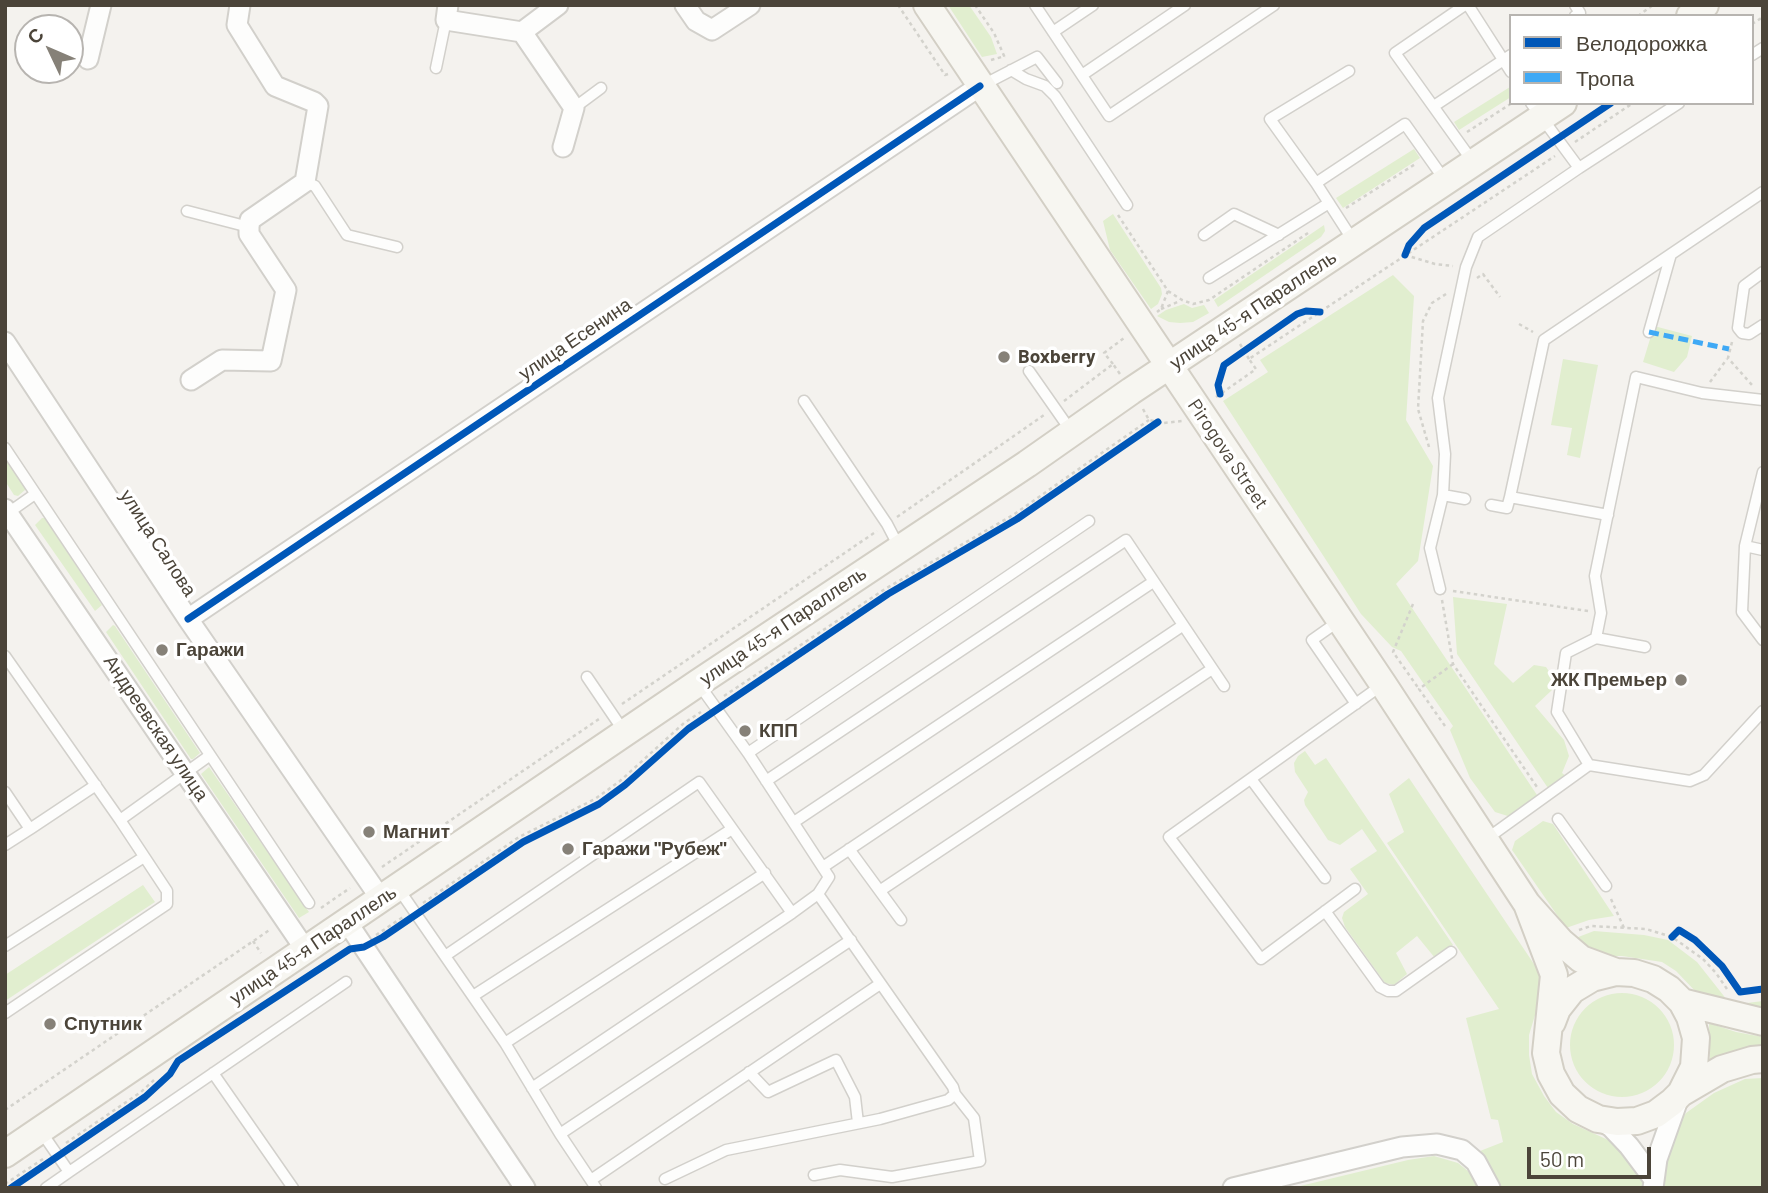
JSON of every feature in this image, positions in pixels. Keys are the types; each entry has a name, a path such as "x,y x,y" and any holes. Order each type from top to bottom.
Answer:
{"main road":[{"name":"Pirogova Street","path":"926,5 980,86 1150,317 1169,366 1527,904 1561,942 1580,958 1615,972"},
{"name":"улица 45-я Параллель","path":"5,1154 50,1146 305,950 355,940 390,893 626,733 709,698 900,548 1473,163 1536,111 1556,105"},
{"name":"Pirogova Street","path":"1527,904 1554,975 1546,1053 1551,1074 1562,1094 1578,1109 1598,1119 1637,1121 1656,1114 1681,1093 1722,1069 1763,1059"},
{"name":"Pirogova Street","path":"1548,1031 1557,1009 1572,990 1592,978 1615,972 1634,973 1653,979 1669,989 1682,1002 1694,1028 1694,1067 1681,1093"},
{"name":"Pirogova Street","path":"1682,1002 1763,1022"}],"street":[{"path":"88,59 101,5"},
{"path":"191,380 222,360 271,361 286,290 249,234 250,220 305,182 317,106 314,102 275,86 237,25 240,5"},
{"path":"523,32 558,5"},
{"path":"685,5 696,21 712,30 750,5"},
{"path":"447,13 523,32 574,108 563,147"},
{"name":"улица Есенина","path":"188,619 980,86"},
{"name":"улица Салова","path":"5,342 188,619 390,893"},
{"name":"Андреевская улица","path":"7,511 305,950"},
{"path":"355,940 525,1188"},
{"path":"1653,1183 1662,1142 1681,1093"},
{"path":"1598,1119 1611,1127 1629,1146 1653,1183"},
{"path":"1233,1188 1402,1147 1437,1144 1462,1150 1476,1162 1490,1188"}],"lane":[{"path":"1035,5 1109,116 1274,5"},
{"path":"1053,32 1093,5"},
{"path":"1082,75 1185,5"},
{"path":"1434,106 1507,58 1467,5 1395,53 1473,163"},
{"path":"436,68 447,13"},
{"path":"980,86 1037,57 1057,83"},
{"path":"1011,70 1045,86 1055,96 1127,205"},
{"path":"1349,71 1270,119 1329,202 1354,243"},
{"path":"574,108 601,88"},
{"path":"1440,589 1430,548 1443,495 1445,454 1438,398 1466,267 1478,237 1676,105"},
{"path":"1536,111 1578,169"},
{"path":"1315,183 1405,124 1445,181"},
{"path":"305,182 315,186 347,235 397,247"},
{"path":"1491,505 1507,508 1544,340 1763,192"},
{"path":"1209,278 1329,202"},
{"path":"187,211 249,227"},
{"path":"1205,235 1234,214 1279,235"},
{"path":"1649,332 1671,254"},
{"path":"1763,272 1744,286 1738,328 1742,333 1749,334 1763,325"},
{"path":"1029,370 1071,432"},
{"path":"1596,638 1601,613 1595,576 1636,377 1702,393 1763,400"},
{"path":"804,401 887,524 900,548"},
{"path":"5,449 309,903"},
{"path":"1763,472 1745,547 1742,612 1763,640"},
{"path":"7,511 35,494"},
{"path":"1443,495 1465,499"},
{"path":"1510,497 1608,515"},
{"path":"748,753 1089,521"},
{"path":"766,781 1126,540 1224,686"},
{"path":"1745,547 1763,550"},
{"path":"794,821 1153,582"},
{"path":"1340,621 1312,640 1356,704"},
{"path":"823,867 1182,625"},
{"path":"1589,765 1557,712 1566,653 1596,638 1645,648"},
{"path":"5,656 167,891 167,904 5,1013"},
{"path":"881,890 1212,669"},
{"path":"587,677 626,733"},
{"path":"1355,889 1261,959 1169,837 1383,684"},
{"path":"532,1088 792,913 818,894 829,877 794,821 709,698"},
{"path":"1485,840 1589,765 1690,781 1704,775 1763,710"},
{"path":"120,820 209,756"},
{"path":"1251,779 1325,878"},
{"path":"445,956 699,782 792,913"},
{"path":"5,845 96,785"},
{"path":"5,792 30,829"},
{"path":"1558,818 1606,886"},
{"path":"473,996 732,829"},
{"path":"849,849 901,920"},
{"path":"5,946 144,857"},
{"path":"505,1043 765,873"},
{"path":"390,893 415,912 505,1043 560,1135 594,1184 749,1072 880,984"},
{"path":"814,1175 840,1170 892,1177 980,1161 975,1118 955,1094 953,1087 818,894"},
{"path":"1325,911 1380,987 1388,991 1396,991 1451,952"},
{"path":"560,1135 851,940"},
{"path":"46,1188 346,982"},
{"path":"749,1072 768,1092 833,1059 838,1061 855,1097 858,1123"},
{"path":"213,1073 293,1188"},
{"path":"665,1179 726,1150 858,1123 948,1100 955,1094"},
{"path":"50,1146 69,1172"}],"path":[{"path":"975,5 994,33 1011,70"},
{"path":"1116,212 1168,290 1193,304 1209,300 1336,215"},
{"path":"1413,239 1405,255 1435,264 1466,267"},
{"path":"1445,454 1430,448 1418,409 1423,321 1432,303 1483,274 1500,296"},
{"path":"1150,317 1168,290"},
{"path":"1113,364 1104,353 1150,317 1182,300"},
{"path":"1306,311 1320,312"},
{"path":"1519,324 1544,340"},
{"path":"1713,379 1728,358 1738,328"},
{"path":"1234,358 1254,343"},
{"path":"1728,358 1753,385"},
{"path":"355,940 383,937 415,912 523,842 599,804 625,785 688,729 709,698 1017,519 1154,421"},
{"path":"1545,799 1452,664 1440,589 1601,613"},
{"path":"1413,604 1393,652 1446,726"},
{"path":"1419,689 1452,664"},
{"path":"1606,886 1624,928"},
{"path":"5,1110 285,920"},
{"path":"1561,942 1572,933 1591,926 1646,929 1672,937 1703,959 1730,994"},
{"path":"1672,937 1678,930"},
{"path":"5,1184 50,1146 145,1097 160,1079"},
{"path":"11,1188 50,1146"}],"green space":[{"path":"948,5 969,5 991,37 997,54 982,57"},
{"path":"1509,88 1509,98 1459,130 1454,122"},
{"path":"1414,149 1420,158 1343,208 1336,198"},
{"path":"1113,214 1161,288 1158,304 1151,309 1110,250 1103,221"},
{"path":"1324,225 1325,231 1321,237 1218,307 1214,300"},
{"path":"1393,275 1414,296 1406,420 1433,466 1418,561 1396,584 1539,798 1511,817 1495,812 1470,778 1450,730 1453,726 1401,651 1392,647 1361,614 1223,401 1268,372 1260,360"},
{"path":"1184,304 1192,308 1204,305 1209,313 1193,322 1180,323 1169,322 1157,316 1166,310"},
{"path":"1654,326 1692,336 1687,357 1674,372 1643,362"},
{"path":"1563,359 1598,365 1580,458 1567,455 1572,428 1551,425"},
{"path":"5,456 26,487 18,496 14,495 5,481"},
{"path":"45,518 102,605 95,611 35,525"},
{"path":"1453,597 1507,604 1494,664 1513,683 1534,665 1546,667 1553,677 1552,690 1535,706 1564,740 1569,756 1562,773 1566,776 1550,791 1457,654"},
{"path":"113,625 200,753 193,759 106,632"},
{"path":"1305,751 1315,765 1326,758 1453,945 1435,958 1417,936 1396,953 1407,974 1394,985 1385,983 1345,927 1342,918 1344,912 1368,894 1350,869 1377,851 1362,829 1340,845 1328,840 1305,805 1308,792 1295,772 1294,763"},
{"path":"209,767 309,912 299,918 201,774"},
{"path":"1409,778 1538,970 1542,992 1529,1035 1529,1055 1532,1074 1544,1096 1556,1112 1573,1124 1617,1144 1645,1176 1646,1188 1493,1188 1478,1156 1480,1151 1503,1142 1498,1120 1491,1119 1466,1018 1499,1009 1387,843 1404,832 1389,794"},
{"path":"1543,821 1553,824 1614,916 1589,920 1566,928 1512,850 1515,841"},
{"path":"143,885 155,902 5,1001 5,975"},
{"path":"1594,931 1668,940 1697,962 1731,1005 1697,993 1676,971 1662,962 1622,956 1594,956 1573,939"},
{"path":"1622,993 1642,997 1659,1008 1670,1025 1674,1045 1670,1065 1659,1082 1642,1093 1622,1097 1602,1093 1585,1082 1574,1065 1570,1045 1574,1025 1585,1008 1602,997"},
{"path":"1763,1001 1763,1016 1731,1005"},
{"path":"1709,1023 1763,1037 1763,1052 1710,1064"},
{"path":"1763,1078 1763,1188 1664,1188 1661,1167 1667,1141 1686,1113 1714,1093 1745,1079"},
{"path":"1434,1156 1458,1163 1468,1171 1480,1188 1292,1188 1408,1160"}],"marked path":[{"path":"1649,332 1729,349"}],"cycle path":[{"path":"188,619 980,86"},
{"path":"1405,255 1409,245 1424,228 1608,105"},
{"path":"1220,394 1218,385 1224,365 1297,314 1306,311 1320,312"},
{"path":"11,1188 145,1097 170,1074 178,1061 350,949 364,947 383,937 523,842 599,804 625,785 688,729 888,594 1017,519 1158,422"},
{"path":"1672,937 1679,930 1695,940 1722,966 1740,992 1763,989"}],"place":[{"name":"Boxberry","path":"1004,357"},
{"name":"Гаражи","path":"162,650"},
{"name":"ЖК Премьер","path":"1681,680"},
{"name":"КПП","path":"745,731"},
{"name":"Магнит","path":"369,832"},
{"name":"Гаражи \"Рубеж\"","path":"568,849"},
{"name":"Спутник","path":"50,1024"}]}
